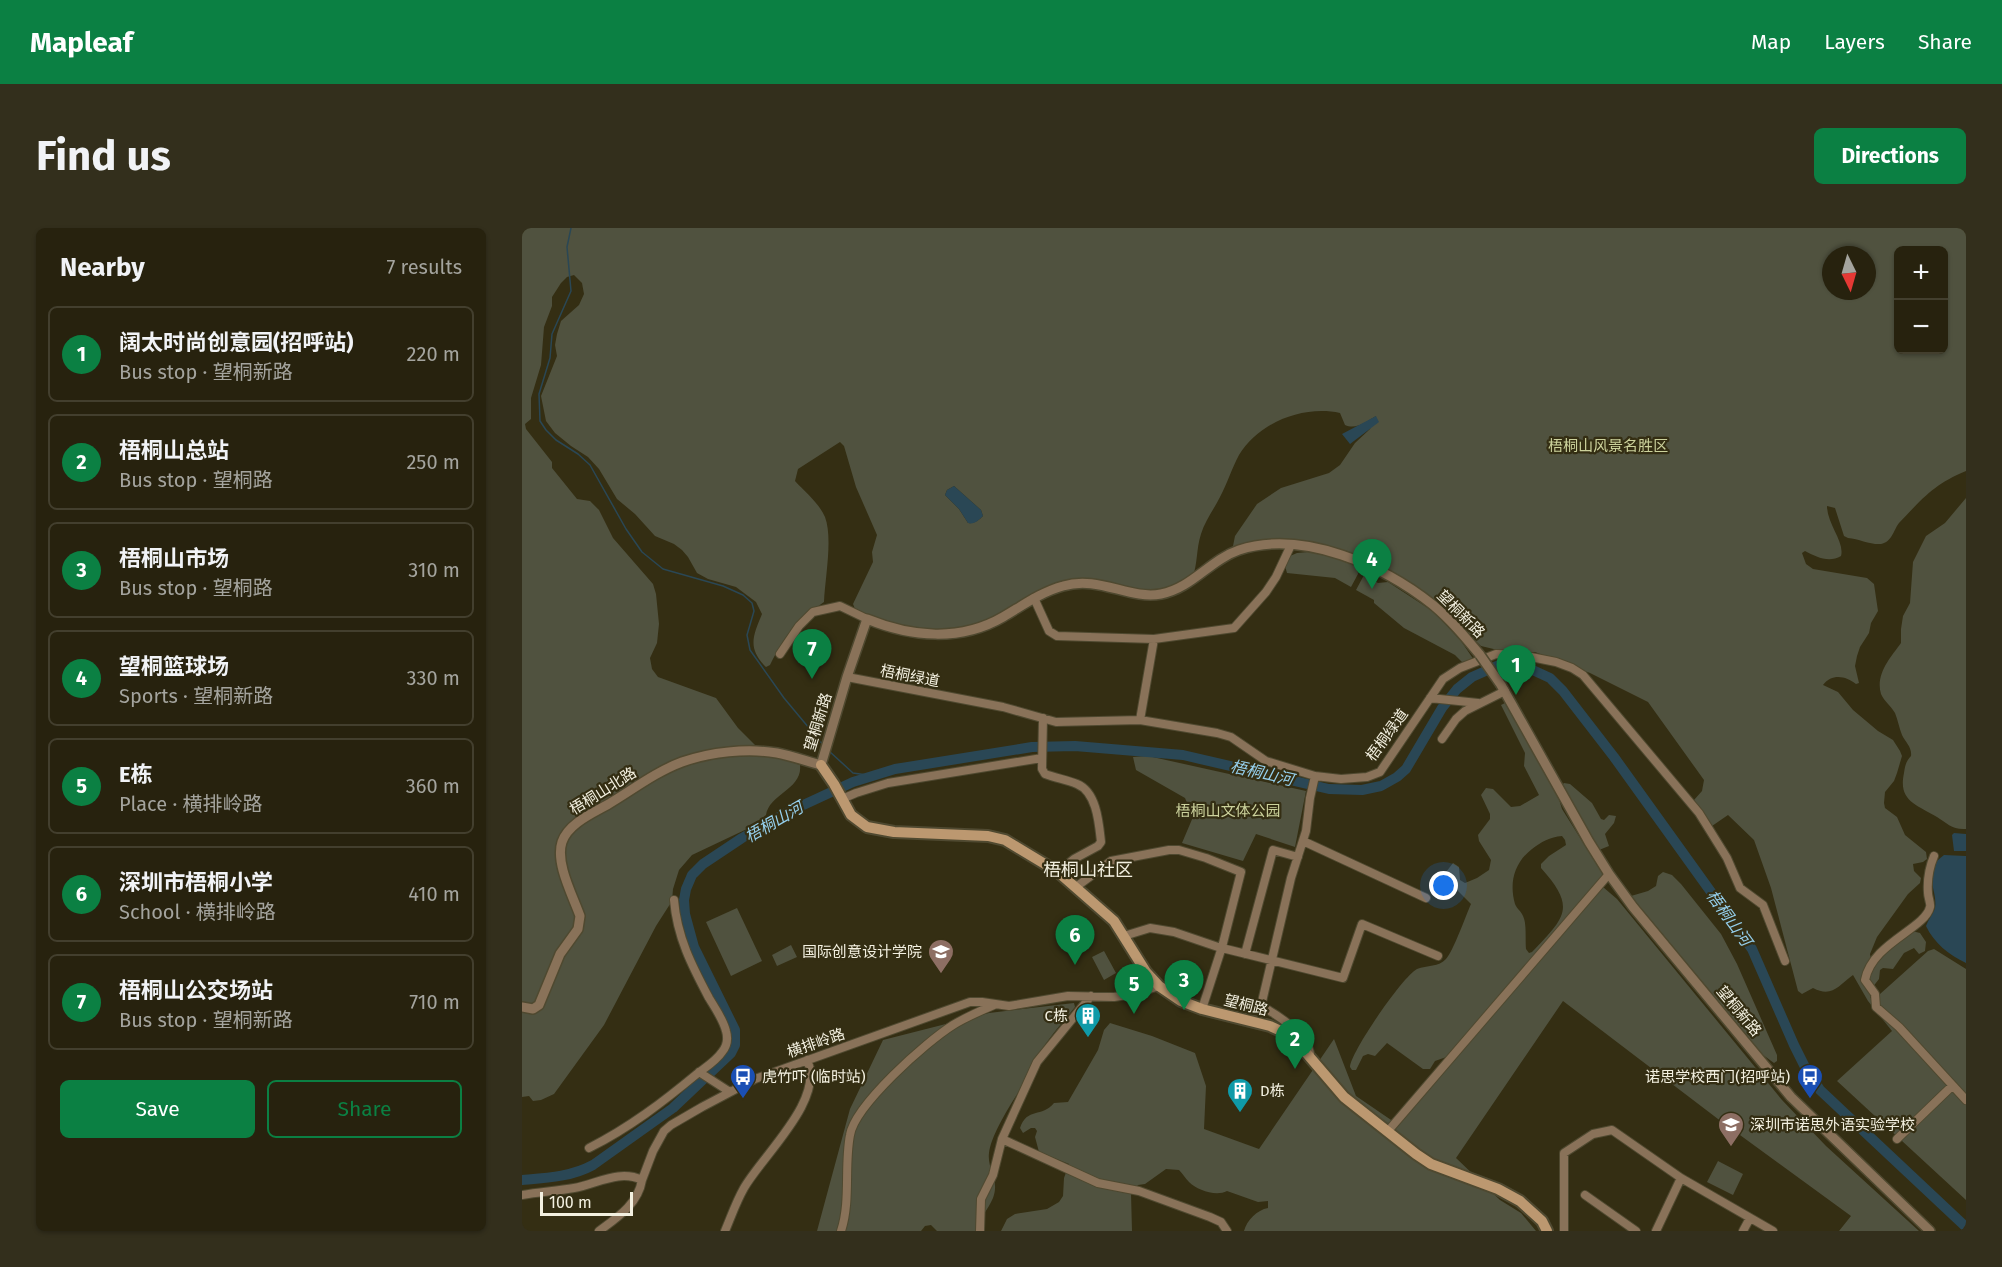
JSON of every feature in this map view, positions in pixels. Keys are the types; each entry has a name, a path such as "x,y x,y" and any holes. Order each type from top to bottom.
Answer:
{"main road":[{"name":"望桐路","path":"822,762 851,815 867,827 894,832 988,836 1005,840 1058,872 1114,921 1146,972 1159,986 1181,1000 1202,1009 1270,1026 1294,1039 1344,1097 1416,1154 1431,1164 1498,1189 1521,1201 1542,1221 1547,1231"}],"street":[{"name":"望桐新路","path":"780,654 799,626 813,612 840,606 881,625 918,633 952,634 989,624 1034,598 1061,586 1085,583 1158,595 1191,583 1222,559 1237,551 1271,545 1291,545 1336,554 1361,562 1389,576 1434,606 1480,655 1503,688 1609,874 1633,907 1791,1097 1930,1231"},
{"path":"1034,598 1049,632 1056,636 1154,639 1234,628 1266,592 1291,545"},
{"name":"望桐新路","path":"822,762 867,619"},
{"path":"1140,720 1154,639"},
{"name":"梧桐绿道","path":"847,677 1003,707 1056,722 1140,720 1217,733 1230,737 1266,761 1315,778 1341,779 1367,777 1380,772 1450,673 1496,654 1540,658 1572,668 1583,675 1699,813 1727,858 1740,888 1763,905 1785,961"},
{"path":"1442,739 1456,719 1465,711 1476,702 1503,688"},
{"path":"1434,698 1476,702"},
{"path":"1043,718 1042,769 1045,774 1078,784 1086,790 1099,819 1101,842 1058,872"},
{"name":"梧桐山北路","path":"522,1007 533,1009 539,1005 555,964 579,926 580,916 560,857 564,837 574,826 681,762 746,752 776,753 822,762"},
{"path":"842,799 888,783 1041,756"},
{"path":"1310,1057 1310,1050 1301,1037 1279,1016 1261,1006 1303,841 1315,778"},
{"path":"1303,841 1426,898"},
{"path":"1076,887 1111,861 1169,850 1179,850 1241,872 1222,948 1202,1009"},
{"path":"1245,954 1273,850 1298,857"},
{"path":"1934,856 1928,878 1930,908 1923,917 1873,960 1867,970 1865,980 1875,993 1876,1007 1899,1027 1966,1100"},
{"path":"1388,1131 1609,874"},
{"path":"589,1148 618,1134 672,1095 722,1052 727,1041 726,1029 693,968 678,931 674,900"},
{"path":"1124,936 1150,928 1174,932 1222,948 1342,978 1362,924 1438,956"},
{"name":"横排岭路","path":"599,1231 633,1202 640,1191 642,1180 664,1131 677,1121 755,1079 970,1002 1009,1006 1054,998 1124,995 1159,986"},
{"path":"980,1231 981,1198 993,1175 1002,1139 1038,1062 1091,996"},
{"path":"841,1231 845,1209 850,1132 857,1118 892,1077 922,1049 951,1026 994,1005"},
{"path":"724,1231 744,1188 801,1107 809,1090 812,1070 807,1060"},
{"path":"699,1072 730,1092"},
{"path":"1897,1139 1952,1086"},
{"path":"1564,1231 1564,1153 1593,1134 1612,1130 1681,1179 1773,1231"},
{"path":"1002,1139 1098,1183 1140,1191 1210,1217 1221,1222 1227,1231"},
{"path":"522,1196 576,1188 624,1175 642,1180"},
{"path":"1656,1231 1681,1179"},
{"path":"1585,1195 1636,1231"},
{"path":"1743,1231 1750,1218"},
{"path":"611,1222 617,1231"}],"green space":[{"name":"梧桐山风景名胜区","path":"522,228 1966,228 1966,471 1945,481 1929,493 1899,523 1890,539 1885,543 1869,543 1844,536 1835,508 1827,506 1842,551 1841,556 1827,559 1805,551 1802,553 1806,564 1813,569 1867,578 1874,584 1878,611 1857,656 1855,666 1859,683 1835,677 1823,685 1838,692 1853,710 1893,740 1900,751 1902,756 1897,773 1885,792 1885,808 1897,817 1905,835 1926,852 1927,859 1913,864 1914,871 1921,878 1920,883 1908,894 1877,937 1870,954 1871,960 1904,929 1920,933 1926,942 1925,951 1919,954 1914,948 1904,953 1893,969 1880,970 1879,979 1872,988 1870,998 1880,994 1928,951 1934,949 1966,969 1966,1200 1837,1081 1892,1031 1868,1001 1853,975 1839,987 1830,991 1825,992 1813,988 1802,994 1798,991 1771,888 1754,840 1728,815 1712,826 1694,800 1702,791 1704,780 1648,702 1590,673 1535,652 1506,652 1481,646 1424,594 1349,554 1287,542 1236,548 1233,546 1235,536 1257,504 1281,488 1329,473 1340,465 1355,443 1370,429 1376,416 1353,427 1345,425 1340,413 1326,411 1297,414 1270,425 1258,433 1239,455 1223,492 1205,524 1199,540 1192,579 1149,595 1097,579 1080,580 969,630 929,633 885,623 855,609 853,604 873,562 872,552 877,535 856,487 844,446 840,442 798,469 795,481 812,498 825,517 828,547 824,602 792,629 770,665 766,667 756,654 753,642 762,614 756,602 736,587 708,579 697,573 682,550 655,536 635,514 617,499 599,469 588,457 555,433 546,421 541,396 557,356 555,345 557,334 561,321 579,305 584,294 582,283 574,275 567,277 561,283 552,297 552,306 544,327 541,365 531,398 531,419 525,424 526,429 552,462 552,468 577,499 590,501 599,510 613,538 653,584 659,624 657,643 650,658 652,669 658,677 716,698 738,728 760,750 800,765 800,773 791,786 768,808 766,815 749,828 692,855 679,870 672,901 656,926 604,1025 554,1094 533,1101 529,1096 522,1097","holes":["954,486 981,510 983,516 968,523 959,509 945,495 947,490"]},
{"path":"1966,498 1966,829 1961,829 1950,826 1910,801 1906,796 1903,782 1905,766 1911,756 1911,750 1902,735 1895,713 1882,697 1880,680 1885,666 1901,643 1903,616 1910,603 1913,562 1926,536 1945,523"},
{"path":"1308,552 1326,555 1357,566 1358,574 1351,587 1335,578 1287,573 1285,566 1290,556"},
{"path":"1364,575 1378,583 1388,582 1434,612 1461,641 1474,660 1462,662 1455,655 1404,628 1374,603 1374,600 1356,590"},
{"path":"1505,703 1558,796 1562,809 1604,876 1452,1055 1435,1061 1430,1069 1423,1069 1387,1043 1375,1056 1368,1054 1363,1056 1356,1070 1352,1070 1350,1067 1352,1059 1358,1047 1378,1015 1401,985 1417,969 1443,962 1452,949 1471,904 1443,876 1453,863 1459,867 1460,880 1465,883 1489,870 1491,860 1479,841 1478,835 1490,819 1481,795 1486,788 1493,789 1511,807 1520,806 1539,795 1524,766 1525,753 1501,705","holes":["1562,836 1566,845 1541,864 1541,868 1559,893 1563,903 1562,912 1552,930 1529,953 1526,949 1524,919 1513,896 1514,874 1521,861 1539,844"]},
{"name":"梧桐山文体公园","path":"1148,756 1306,791 1295,847 1256,834 1243,861 1182,843 1193,817 1185,798 1136,770 1133,757"},
{"path":"1564,783 1570,784 1592,803 1601,819 1604,820 1609,815 1616,816 1614,823 1605,834 1609,846 1599,850 1560,787"},
{"path":"1663,872 1672,875 1681,884 1721,934 1737,964 1777,1055 1777,1061 1774,1063 1763,1055 1631,896 1656,886 1658,876"},
{"path":"1603,887 1617,899 1782,1100 1826,1146 1919,1231 1839,1231 1851,1216 1718,1119 1563,1001 1456,1158 1500,1200 1521,1213 1536,1231 1244,1231 1253,1216 1268,1208 1268,1201 1258,1202 1227,1191 1207,1192 1192,1185 1179,1170 1166,1169 1145,1184 1138,1185 1131,1193 1132,1231 1001,1231 1007,1219 1015,1214 1047,1209 1059,1202 1063,1196 1064,1178 1069,1164 1039,1152 1035,1128 1023,1133 1020,1128 1027,1117 1049,1108 1054,1103 1068,1102 1098,1050 1104,1030 1110,1023 1195,1053 1206,1086 1204,1129 1259,1149 1334,1039 1356,1096 1397,1124"},
{"path":"737,908 762,961 731,976 706,922"},
{"path":"791,945 797,957 777,966 772,955"},
{"path":"1104,951 1116,973 1104,980 1092,957"},
{"path":"1074,1003 1075,1007 1037,1057 1029,1076 994,1135 989,1159 995,1191 977,1231 937,1231 931,1225 925,1226 921,1231 817,1231 850,1109 883,1040 989,1013"},
{"path":"1718,1161 1743,1174 1733,1195 1707,1182"}],"water":[{"path":"1376,416 1379,422 1350,444 1342,434"},
{"path":"954,486 981,510 983,516 976,522 968,523 959,509 945,495 947,490"},
{"path":"1954,833 1966,834 1966,851 1954,851 1952,835"},
{"path":"1944,855 1966,856 1966,963 1943,948 1926,926 1935,908 1931,874 1937,861"}],"waterway":[{"path":"571,228 567,247 571,291 552,334 550,358 539,394 540,421 556,440 590,465 626,529 642,552 663,569 723,586 743,595 752,603 754,611 747,635 750,650 784,698 824,746"},
{"name":"梧桐山河","path":"522,1180 549,1178 593,1165 673,1108 731,1053 735,1045 735,1030 694,947 685,914 686,889 692,875 703,864 786,813 853,782 895,769 1032,747 1075,746 1183,755 1329,789 1362,790 1381,786 1406,769 1442,708 1457,689 1472,677 1499,665 1524,666 1550,678 1563,691 1614,757 1752,949 1794,1045 1820,1090 1966,1227"},
{"path":"829,751 853,773 874,776"}],"place":[{"name":"望桐篮球场","path":"1372,589"},
{"name":"梧桐山公交场站","path":"812,679"},
{"name":"阔太时尚创意园(招呼站)","path":"1516,695"},
{"name":"深圳市梧桐小学","path":"1075,965"},
{"name":"国际创意设计学院","path":"941,975"},
{"name":"梧桐山市场","path":"1184,1010"},
{"name":"E栋","path":"1134,1014"},
{"name":"C栋","path":"1088,1039"},
{"name":"梧桐山总站","path":"1295,1069"},
{"name":"虎竹吓 (临时站)","path":"743,1100"},
{"name":"诺思学校西门(招呼站)","path":"1810,1100"},
{"name":"D栋","path":"1240,1114"},
{"name":"深圳市诺思外语实验学校","path":"1731,1148"}],"district":[{"name":"梧桐山社区","path":"1088,870"}]}
